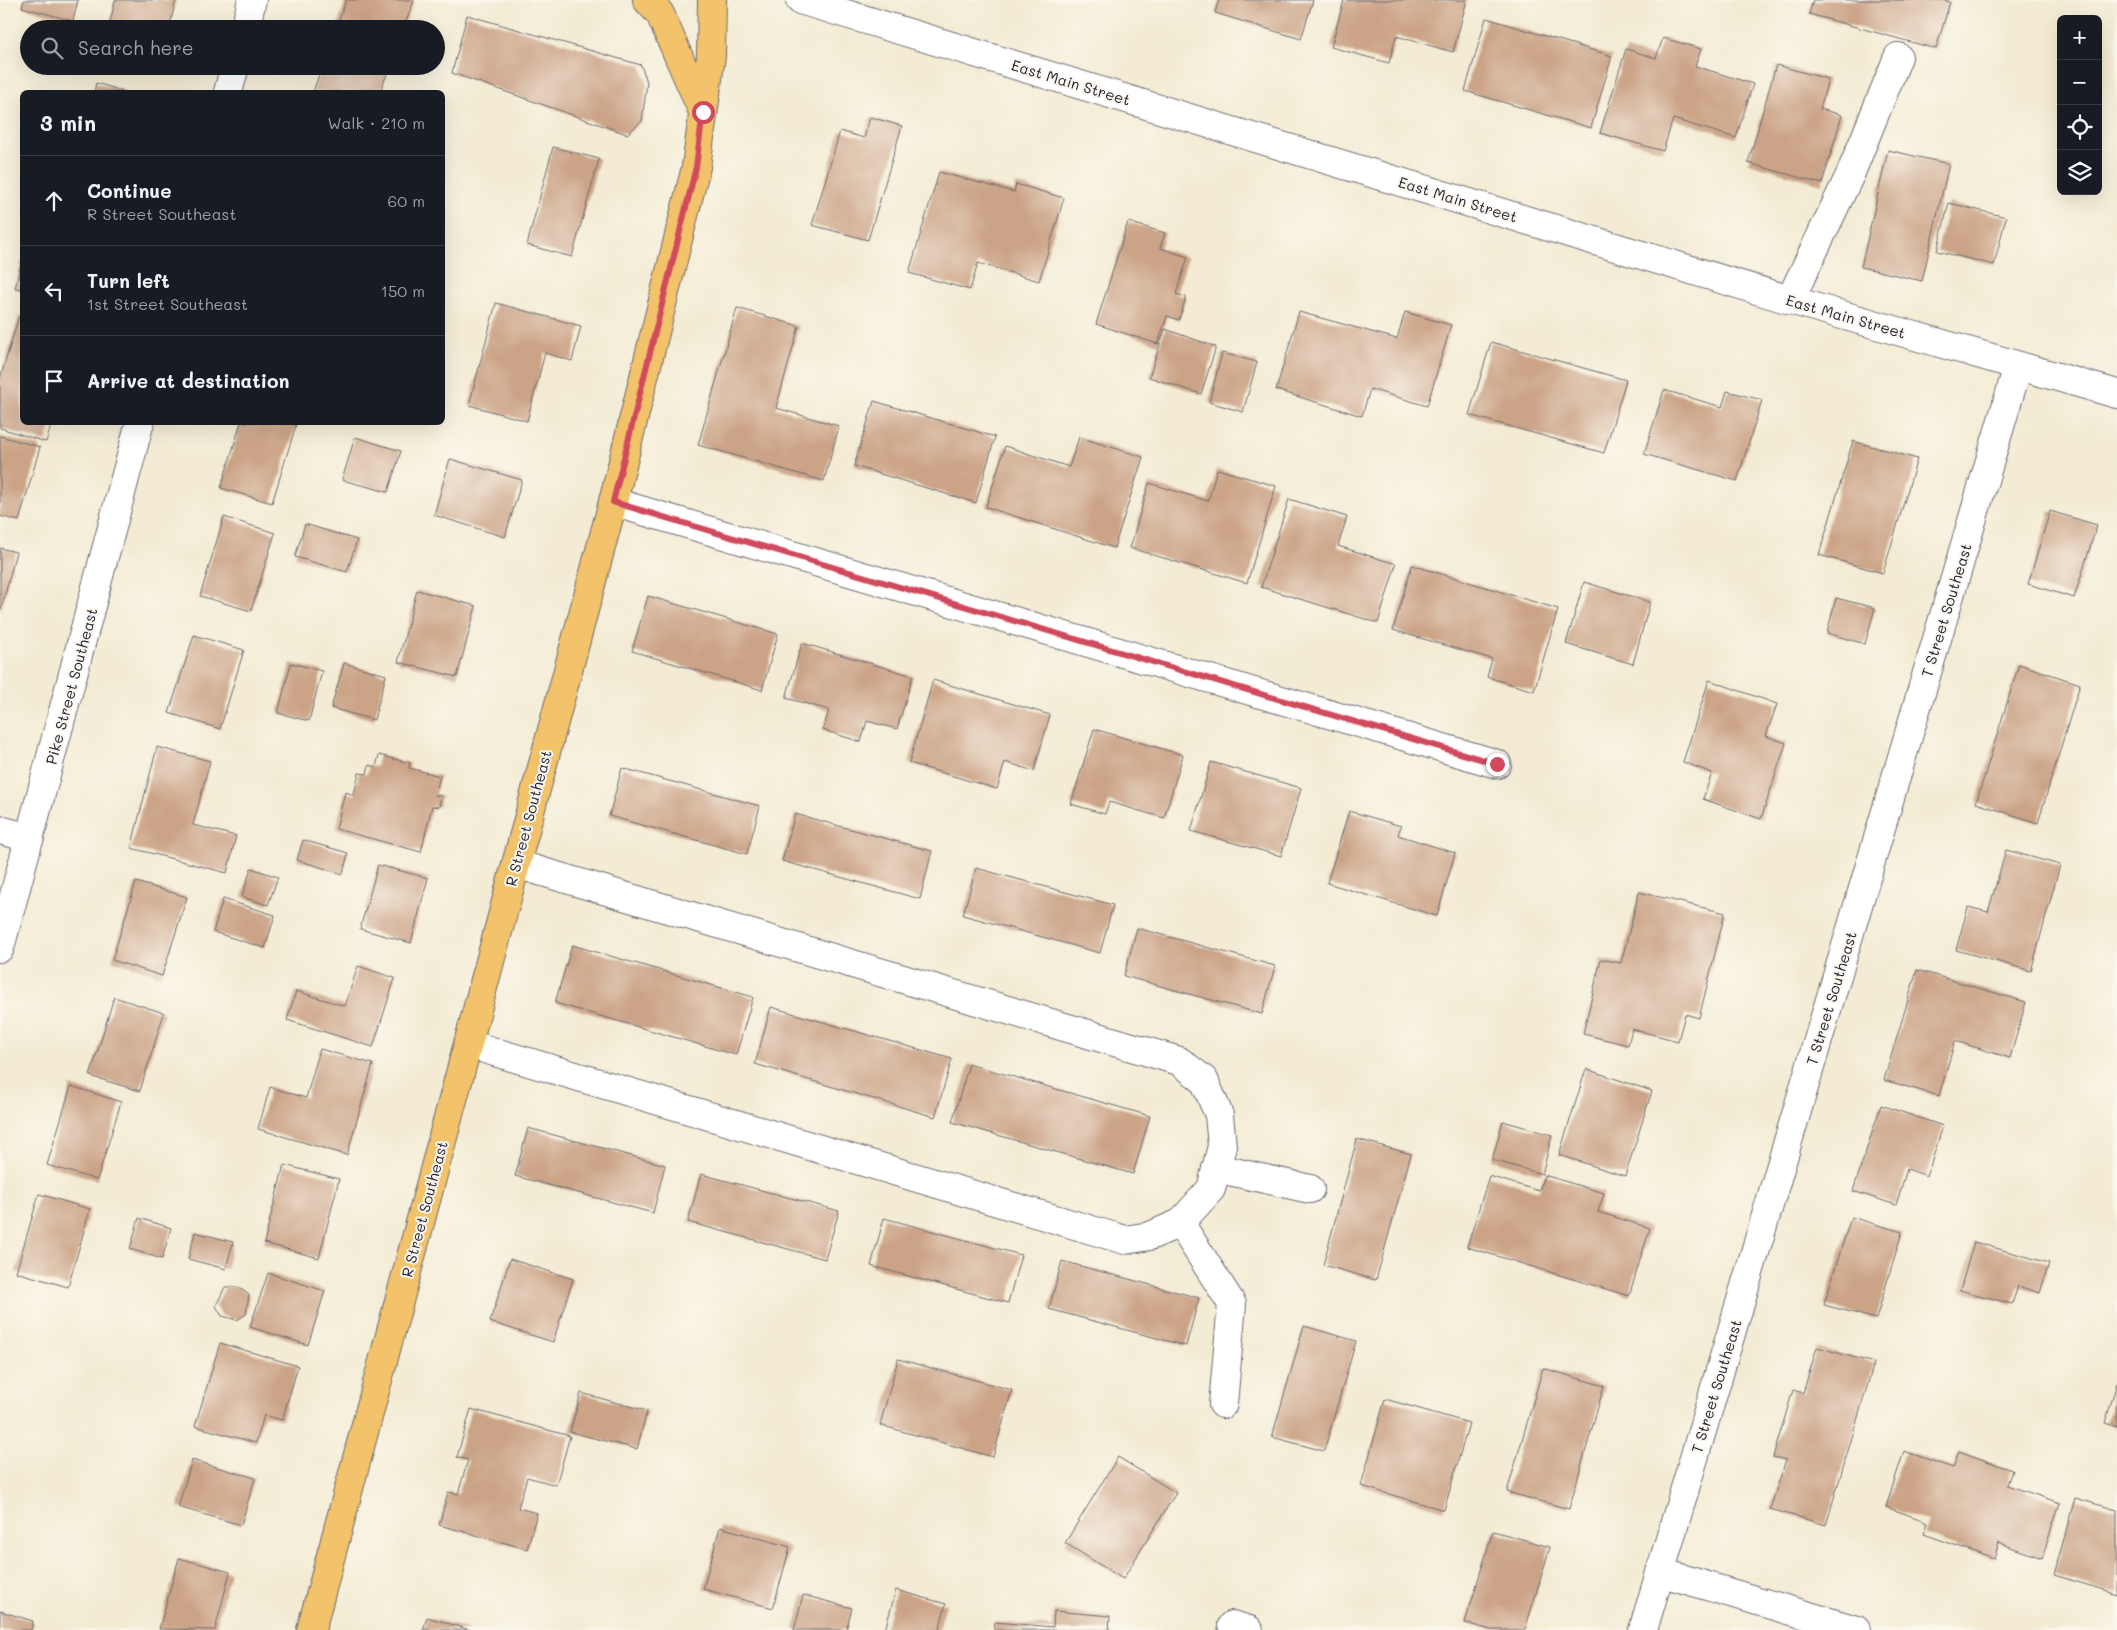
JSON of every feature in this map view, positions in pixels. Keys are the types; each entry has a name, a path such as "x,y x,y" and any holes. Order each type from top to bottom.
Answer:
{"main road":[{"path":"647,0 660,14 703,112"},
{"name":"R Street Southeast","path":"312,1630 613,502 696,167 711,56 712,0"}],"street":[{"path":"247,20 252,0"},
{"name":"East Main Street","path":"800,0 1790,300 2117,394"},
{"path":"1790,300 1850,175 1898,56"},
{"path":"229,90 233,75"},
{"name":"T Street Southeast","path":"1643,1630 2018,366"},
{"name":"Pike Street Southeast","path":"0,948 139,425"},
{"path":"613,502 1497,764"},
{"path":"0,830 30,838"},
{"path":"468,1044 1126,1240 1150,1236 1180,1223 1211,1189 1222,1146 1218,1115 1204,1080 1179,1061 516,864"},
{"path":"1216,1168 1310,1189"},
{"path":"1180,1223 1232,1304 1223,1404"},
{"path":"1660,1572 1856,1630"}],"building":[{"path":"24,0 78,0 73,20 22,7"},
{"path":"115,0 176,0 171,20 111,20"},
{"path":"346,0 414,1 407,20 339,20"},
{"path":"1219,0 1313,0 1301,39 1215,13"},
{"path":"1344,0 1467,0 1453,52 1396,36 1389,63 1331,47"},
{"path":"1813,0 1944,0 1950,2 1936,49 1809,14"},
{"path":"467,15 641,65 647,82 642,121 627,134 452,73"},
{"path":"1486,18 1612,56 1591,128 1465,91"},
{"path":"1663,38 1701,49 1695,66 1753,84 1736,138 1673,119 1663,151 1600,133 1626,49 1656,58"},
{"path":"1776,65 1828,79 1820,109 1842,115 1822,184 1748,163"},
{"path":"319,75 387,75 381,90 314,90"},
{"path":"96,83 119,90 94,90"},
{"path":"870,117 902,126 868,240 812,225 840,131 864,138"},
{"path":"553,147 599,159 572,257 527,245"},
{"path":"1888,150 1949,164 1922,281 1861,267"},
{"path":"939,172 1014,192 1016,184 1064,198 1039,281 978,263 970,290 909,273"},
{"path":"1949,203 2006,217 1994,265 1937,251"},
{"path":"1128,222 1165,233 1160,248 1188,257 1176,294 1186,297 1179,320 1167,316 1158,344 1096,324"},
{"path":"20,268 20,289 15,288"},
{"path":"496,303 581,326 572,361 545,353 527,421 469,405"},
{"path":"737,308 799,326 776,408 839,426 824,481 698,445"},
{"path":"1299,312 1397,339 1405,312 1451,325 1427,406 1370,389 1362,416 1276,390"},
{"path":"19,316 20,425 51,425 46,442 0,428 0,379"},
{"path":"1165,329 1216,347 1201,394 1149,377"},
{"path":"1491,342 1626,380 1604,453 1469,415"},
{"path":"1222,353 1257,362 1243,412 1209,402"},
{"path":"1664,390 1722,407 1727,391 1762,400 1737,481 1644,454"},
{"path":"874,401 995,437 976,503 854,466"},
{"path":"240,425 296,425 272,503 221,488"},
{"path":"0,436 40,447 19,521 0,516"},
{"path":"355,437 401,451 388,492 342,480"},
{"path":"1079,437 1143,457 1114,548 986,507 1005,446 1069,467"},
{"path":"1853,441 1917,459 1883,573 1819,555"},
{"path":"450,459 522,480 505,537 434,515"},
{"path":"1217,469 1276,486 1247,583 1130,548 1149,483 1208,501"},
{"path":"1289,499 1347,517 1338,546 1396,564 1378,623 1261,587"},
{"path":"2050,511 2097,525 2074,598 2028,584"},
{"path":"224,517 275,533 251,611 200,596"},
{"path":"305,524 357,540 347,572 295,557"},
{"path":"0,548 16,552 1,610 0,610"},
{"path":"1412,565 1558,609 1534,691 1487,677 1492,659 1393,630"},
{"path":"1584,582 1650,602 1633,664 1566,644"},
{"path":"417,590 476,606 457,677 398,662"},
{"path":"648,596 778,634 762,690 632,651"},
{"path":"1836,598 1875,608 1865,644 1827,633"},
{"path":"194,635 244,650 220,729 169,713"},
{"path":"802,643 913,676 897,729 867,721 861,742 823,730 829,710 786,698"},
{"path":"291,663 322,671 309,721 278,713"},
{"path":"344,663 386,675 374,720 331,708"},
{"path":"2019,664 2080,684 2038,823 1976,803"},
{"path":"933,680 1050,715 1034,771 1005,762 997,789 909,763"},
{"path":"1709,680 1777,704 1766,736 1786,743 1761,819 1703,799 1712,773 1683,762"},
{"path":"1094,729 1183,755 1164,818 1109,802 1105,814 1071,804"},
{"path":"157,747 210,761 193,825 236,836 227,873 131,848"},
{"path":"379,755 410,763 409,768 440,776 435,795 441,796 439,807 432,806 421,852 336,829 345,792 354,795 359,773 367,774 369,765 376,767"},
{"path":"1211,762 1301,788 1281,856 1191,831"},
{"path":"622,768 760,806 747,854 609,816"},
{"path":"1349,811 1401,826 1398,835 1455,853 1437,916 1327,883"},
{"path":"795,814 932,851 920,899 782,861"},
{"path":"303,840 348,853 343,874 297,860"},
{"path":"2006,850 2060,865 2031,971 1956,950 1968,907 1988,912"},
{"path":"378,865 428,878 411,943 360,929"},
{"path":"251,868 278,877 268,905 242,897"},
{"path":"976,868 1113,905 1100,953 963,915"},
{"path":"136,882 187,897 162,976 112,960"},
{"path":"1639,892 1725,913 1699,1018 1685,1014 1678,1041 1632,1029 1628,1045 1583,1034 1601,959 1621,963"},
{"path":"223,899 275,915 265,948 213,932"},
{"path":"1137,928 1275,966 1262,1014 1124,976"},
{"path":"572,945 753,997 736,1055 555,1003"},
{"path":"358,966 395,978 373,1047 287,1020 296,991 345,1006"},
{"path":"1917,970 2026,1002 2010,1058 1955,1041 1939,1096 1884,1080"},
{"path":"114,997 164,1013 140,1091 90,1076"},
{"path":"771,1007 952,1059 935,1117 755,1064"},
{"path":"320,1049 373,1064 347,1155 258,1129 270,1087 306,1098"},
{"path":"969,1064 1150,1116 1133,1174 952,1122"},
{"path":"1586,1069 1652,1091 1625,1176 1559,1155"},
{"path":"71,1086 121,1102 97,1180 47,1165"},
{"path":"1881,1105 1943,1126 1927,1176 1907,1169 1896,1205 1853,1191"},
{"path":"1503,1121 1552,1135 1542,1174 1492,1160"},
{"path":"528,1128 665,1165 653,1213 515,1176"},
{"path":"1357,1139 1411,1154 1376,1280 1323,1265"},
{"path":"284,1165 339,1179 319,1258 264,1243"},
{"path":"701,1174 839,1211 825,1259 688,1222"},
{"path":"1544,1175 1604,1193 1598,1212 1650,1228 1629,1296 1467,1247 1489,1176 1539,1191"},
{"path":"39,1194 90,1209 68,1287 16,1272"},
{"path":"1851,1217 1902,1232 1876,1319 1824,1305"},
{"path":"139,1218 171,1228 162,1259 130,1249"},
{"path":"884,1218 1021,1255 1008,1303 871,1266"},
{"path":"195,1232 233,1242 226,1269 188,1259"},
{"path":"1974,1242 2049,1263 2040,1293 2018,1286 2012,1304 1960,1290"},
{"path":"510,1259 573,1279 553,1342 490,1322"},
{"path":"1062,1261 1199,1298 1186,1346 1049,1309"},
{"path":"268,1273 325,1291 308,1345 250,1327"},
{"path":"225,1287 238,1287 249,1295 246,1314 237,1320 222,1316 216,1306"},
{"path":"1304,1326 1356,1341 1324,1451 1272,1437"},
{"path":"220,1343 298,1366 282,1420 264,1415 256,1443 195,1426"},
{"path":"1817,1347 1874,1363 1826,1525 1770,1509 1786,1460 1773,1457 1793,1390 1803,1393"},
{"path":"898,1359 1012,1390 993,1457 880,1425"},
{"path":"1543,1368 1604,1386 1569,1509 1507,1492"},
{"path":"2117,1383 2117,1427 2105,1423"},
{"path":"581,1393 647,1411 637,1449 570,1432"},
{"path":"1385,1399 1469,1423 1444,1510 1361,1486"},
{"path":"471,1409 570,1436 556,1485 527,1477 518,1508 537,1513 527,1549 439,1525 448,1492 458,1494 468,1460 457,1457"},
{"path":"1904,1451 1953,1468 1959,1451 2012,1470 2007,1485 2060,1503 2042,1558 1999,1543 1994,1559 1924,1534 1928,1522 1886,1507"},
{"path":"1118,1457 1176,1493 1123,1579 1065,1543"},
{"path":"192,1460 255,1478 241,1525 178,1507"},
{"path":"2075,1498 2117,1510 2117,1594 2054,1575"},
{"path":"720,1527 790,1547 773,1608 703,1589"},
{"path":"1493,1531 1550,1547 1525,1630 1491,1630 1465,1623"},
{"path":"179,1558 230,1572 215,1630 159,1629"},
{"path":"896,1590 946,1604 939,1630 885,1630"},
{"path":"803,1595 852,1608 846,1630 794,1630"},
{"path":"0,1611 33,1621 31,1630 0,1630"},
{"path":"1054,1611 1110,1616 1109,1630 994,1630 995,1622 1053,1627"},
{"path":"427,1617 470,1630 423,1630"}],"route":[{"path":"703,112 696,167 613,502 1497,764"}]}
